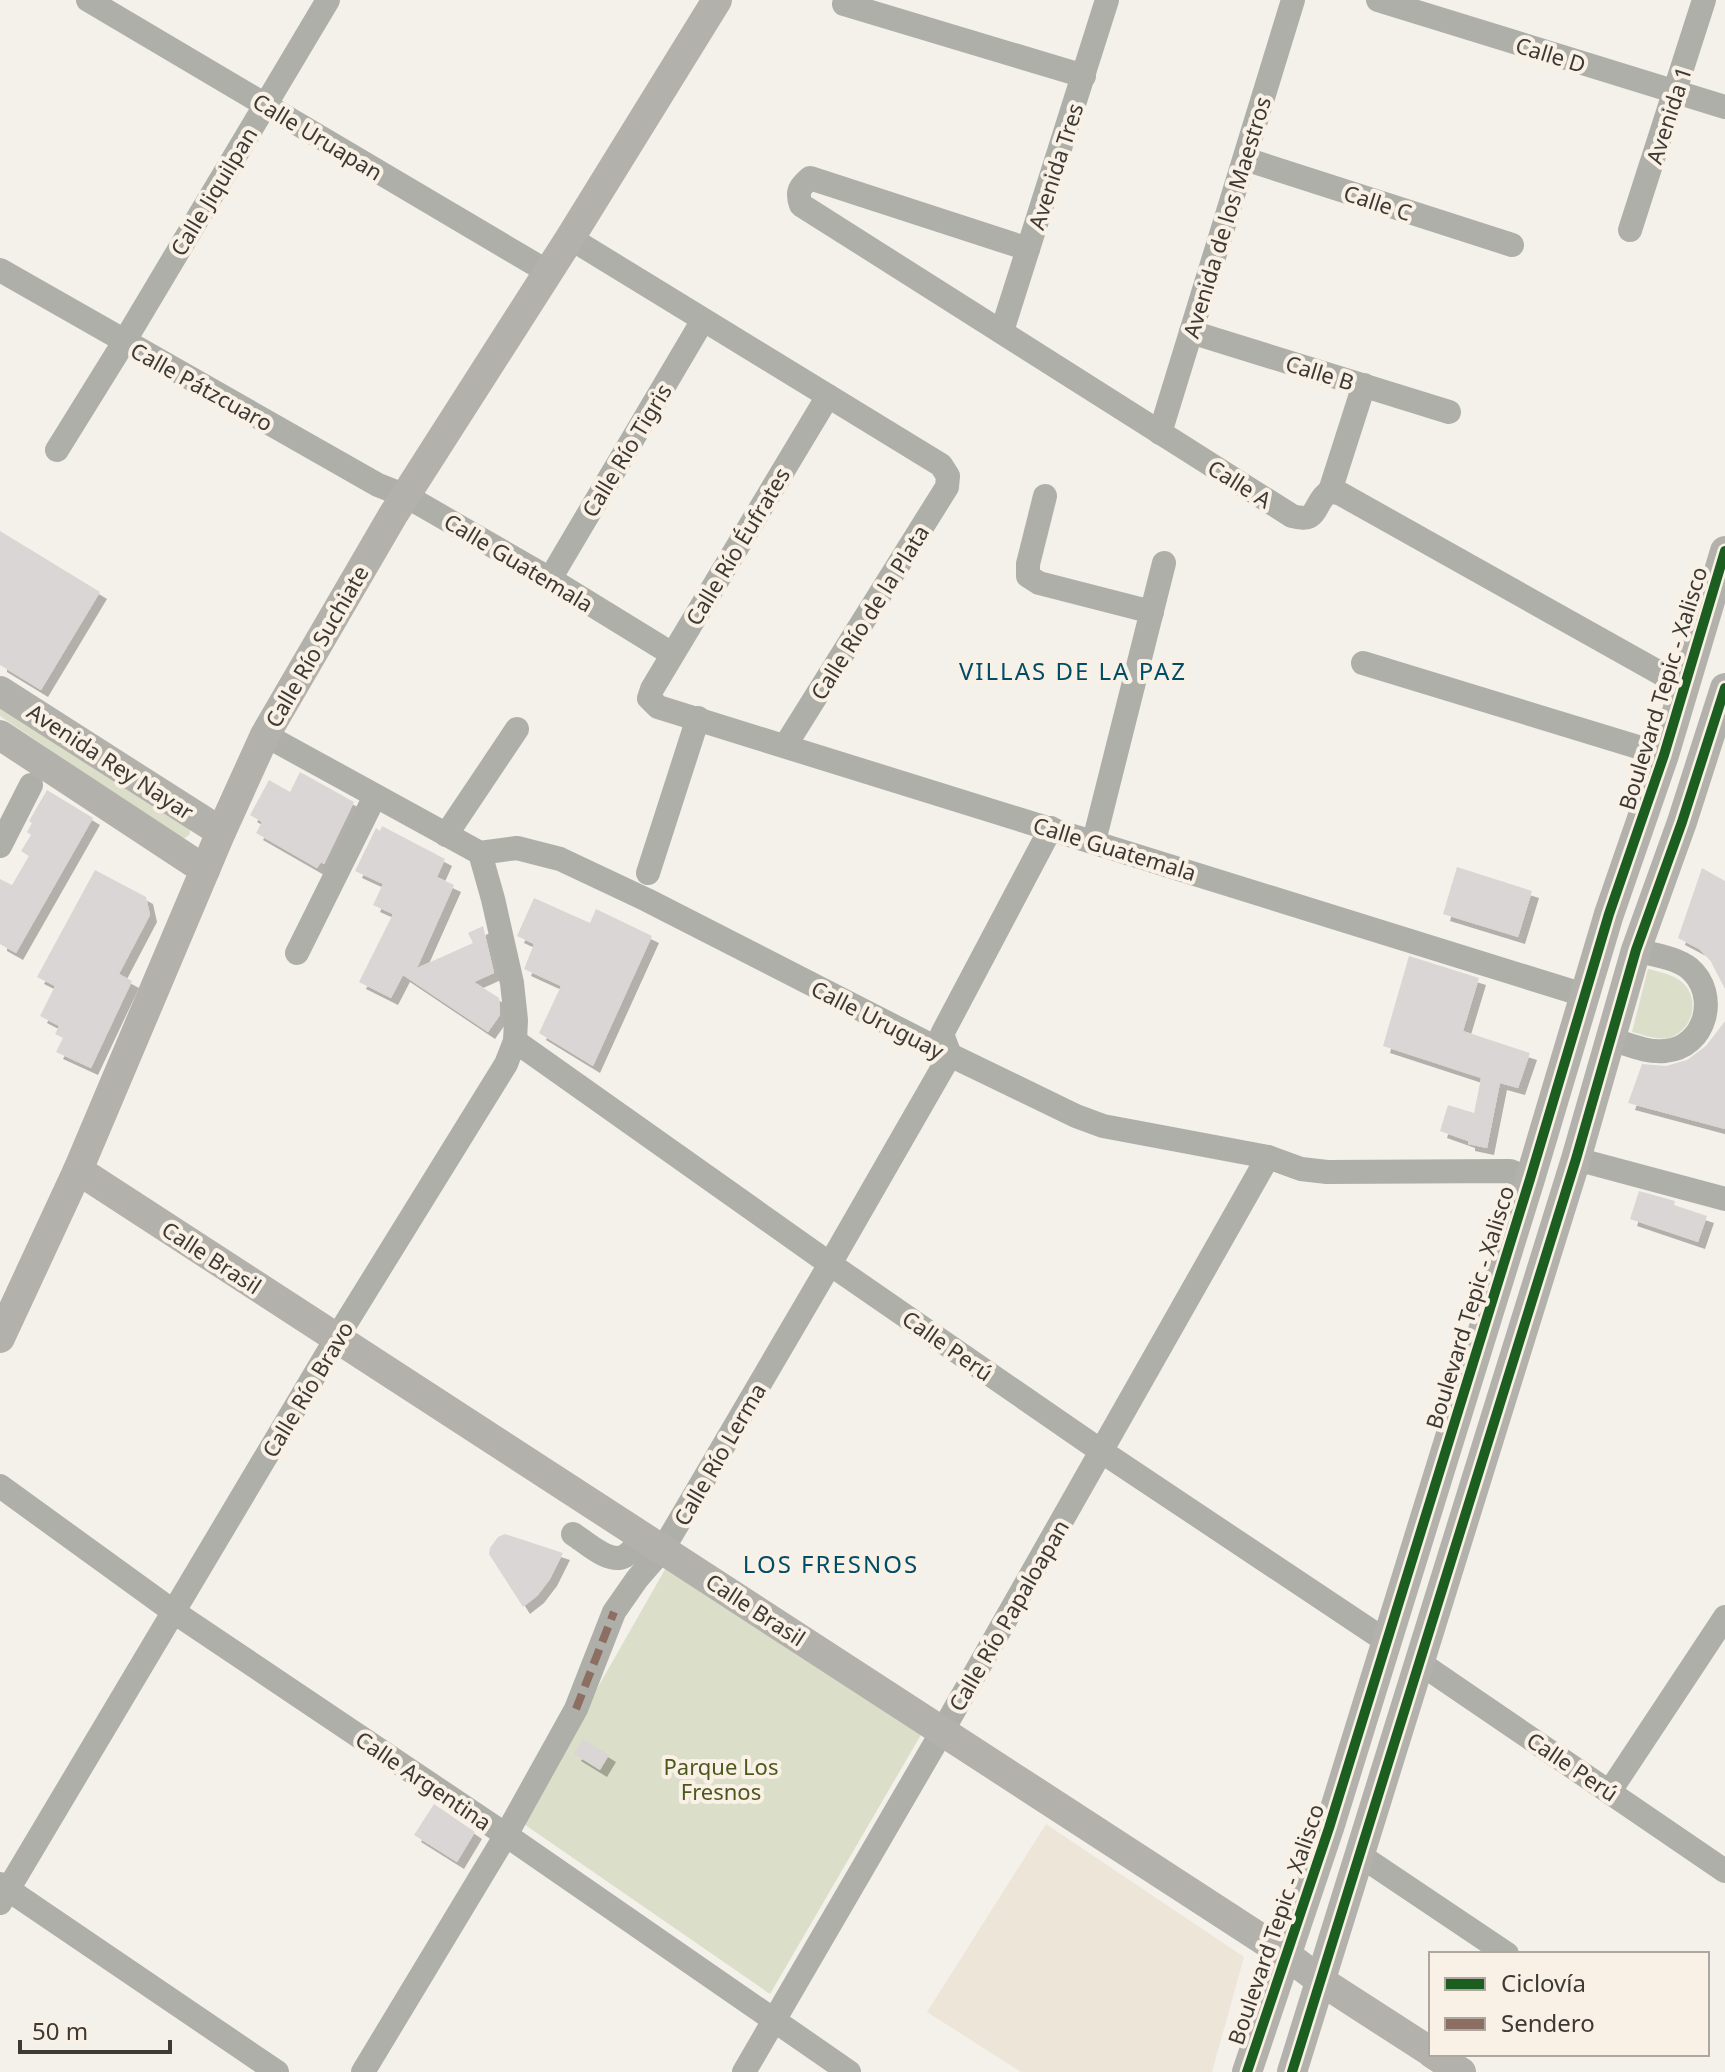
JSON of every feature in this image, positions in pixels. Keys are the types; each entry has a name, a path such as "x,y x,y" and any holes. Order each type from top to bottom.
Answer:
{"main road":[{"name":"Calle Río Suchiate","path":"0,1338 78,1170 265,735 406,496 717,0"},
{"name":"Boulevard Tepic - Xalisco","path":"1247,2072 1329,1828 1609,914 1664,755 1725,551"},
{"path":"1682,822 1668,804 1690,710 1685,687"},
{"path":"1292,2072 1576,1159 1636,950 1725,688"},
{"name":"Avenida Rey Nayar","path":"0,691 221,832"},
{"name":"Avenida Rey Nayar","path":"0,735 205,870"},
{"path":"1609,914 1616,938 1591,1007 1591,1016 1610,1039"},
{"name":"Calle Brasil","path":"78,1170 943,1730 1429,2051"},
{"path":"1508,1376 1506,1336 1536,1213 1530,1179"},
{"path":"1420,1663 1409,1623 1438,1515 1431,1497"},
{"path":"1386,1641 1394,1645 1396,1654 1387,1707 1401,1724"},
{"path":"1321,1981 1311,1940 1338,1858 1329,1828"},
{"path":"1264,2072 1293,1983 1285,1954"},
{"name":"Calle Brasil","path":"1437,2056 1461,2072"}],"street":[{"name":"Calle Uruapan","path":"88,0 548,272"},
{"name":"Calle Jiquilpan","path":"57,450 328,0"},
{"name":"Avenida Tres","path":"1002,331 1107,0"},
{"name":"Avenida de los Maestros","path":"1160,433 1293,0"},
{"name":"Calle D","path":"1378,0 1725,107"},
{"name":"Avenida 1","path":"1630,230 1704,0"},
{"path":"844,4 1084,76"},
{"name":"Calle C","path":"1245,159 1512,245"},
{"name":"Calle A","path":"1028,249 810,178 799,188 801,205 1292,516 1302,519 1313,515 1323,496 1330,491"},
{"path":"570,238 828,396"},
{"name":"Calle Pátzcuaro","path":"0,270 378,485 406,496"},
{"name":"Calle Río Tigris","path":"550,579 703,320"},
{"name":"Calle B","path":"1191,332 1449,412"},
{"path":"1364,385 1330,491 1341,494 1685,687"},
{"name":"Calle Río de la Plata","path":"785,746 947,487 948,476 941,465 828,396"},
{"name":"Calle Río Éufrates","path":"649,698 672,654 828,396"},
{"name":"Calle Guatemala","path":"406,496 672,654"},
{"path":"1045,496 1028,564 1028,576 1039,583 1152,612"},
{"path":"1094,841 1164,563"},
{"path":"1363,663 1664,755"},
{"name":"Calle Guatemala","path":"649,698 658,707 1584,995"},
{"path":"648,873 698,718"},
{"path":"446,835 517,729"},
{"path":"265,735 480,853"},
{"path":"0,846 31,785"},
{"path":"297,953 375,796"},
{"name":"Calle Río Lerma","path":"363,2072 506,1835 576,1709 614,1612 637,1579 653,1542 830,1264 950,1055 942,1034 1051,828"},
{"name":"Calle Uruguay","path":"480,853 517,848 560,859 647,900 950,1055 1103,1126 1268,1157 1301,1169 1327,1172 1510,1171 1530,1179"},
{"name":"Calle Río Bravo","path":"3,1892 336,1339 506,1064 515,1041 512,983 480,853"},
{"path":"1610,1039 1651,1051 1667,1052 1695,1037 1703,1023 1707,1008 1705,992 1698,978 1687,967 1672,960 1636,950"},
{"name":"Calle Perú","path":"515,1041 1101,1451 1386,1641"},
{"name":"Calle Río Papaloapan","path":"744,2072 943,1730 1268,1157"},
{"path":"1576,1159 1725,1199"},
{"name":"Calle Argentina","path":"0,1486 174,1612 506,1835 849,2072"},
{"path":"573,1534 610,1558 618,1559 653,1542"},
{"path":"1610,1791 1725,1617"},
{"name":"Calle Perú","path":"1420,1663 1725,1871"},
{"path":"1361,1856 1504,1952"},
{"path":"3,1892 277,2072"}],"shaded area":[{"path":"1046,1824 1244,1957 1212,2072 1021,2072 927,2012"}],"green space":[{"path":"0,702 190,829 190,834 185,838 179,837 0,716"},
{"path":"1648,969 1679,980 1692,998 1688,1022 1676,1035 1668,1038 1632,1032"},
{"name":"Parque Los Fresnos","path":"667,1566 922,1733 770,1994 521,1822"}],"building":[{"path":"0,531 100,592 41,690 0,665"},
{"path":"300,772 354,802 324,864 321,862 317,868 256,833 262,822 250,815 269,780 290,792"},
{"path":"47,790 93,818 16,953 0,944 0,879 12,885 29,856 21,851 31,835 27,832 32,823 29,821"},
{"path":"382,826 445,859 437,877 454,885 417,968 473,943 468,933 483,926 494,973 474,982 499,998 500,1015 488,1032 403,975 391,998 359,982 393,914 373,905 383,884 355,871 376,828 380,831"},
{"path":"1457,867 1532,891 1518,937 1443,914"},
{"path":"1702,868 1725,881 1725,989 1710,960 1699,949 1678,938"},
{"path":"95,870 146,897 150,915 119,974 132,981 91,1068 56,1052 63,1038 55,1034 59,1026 40,1016 55,986 37,977"},
{"path":"534,898 590,923 596,909 652,936 593,1066 539,1033 561,986 524,969 534,944 517,936"},
{"path":"1409,956 1479,978 1463,1031 1530,1053 1518,1088 1500,1083 1487,1148 1468,1144 1468,1141 1440,1131 1448,1105 1474,1113 1481,1078 1383,1046"},
{"path":"1725,1021 1725,1129 1628,1103 1642,1064 1666,1066 1687,1060 1706,1046"},
{"path":"1639,1191 1675,1201 1674,1205 1707,1216 1698,1242 1630,1219"},
{"path":"505,1534 563,1553 550,1579 537,1596 523,1607 489,1554 498,1537"},
{"path":"583,1739 609,1755 600,1770 574,1754"},
{"path":"434,1804 475,1832 457,1862 414,1835"}],"marked path":[{"path":"576,1709 614,1612"}],"cycle path":[{"path":"1247,2072 1329,1828 1609,914 1664,755 1725,551"},
{"path":"1292,2072 1576,1159 1636,950 1725,688"}],"district":[{"name":"VILLAS DE LA PAZ","path":"1073,670"},
{"name":"LOS FRESNOS","path":"831,1563"}]}
